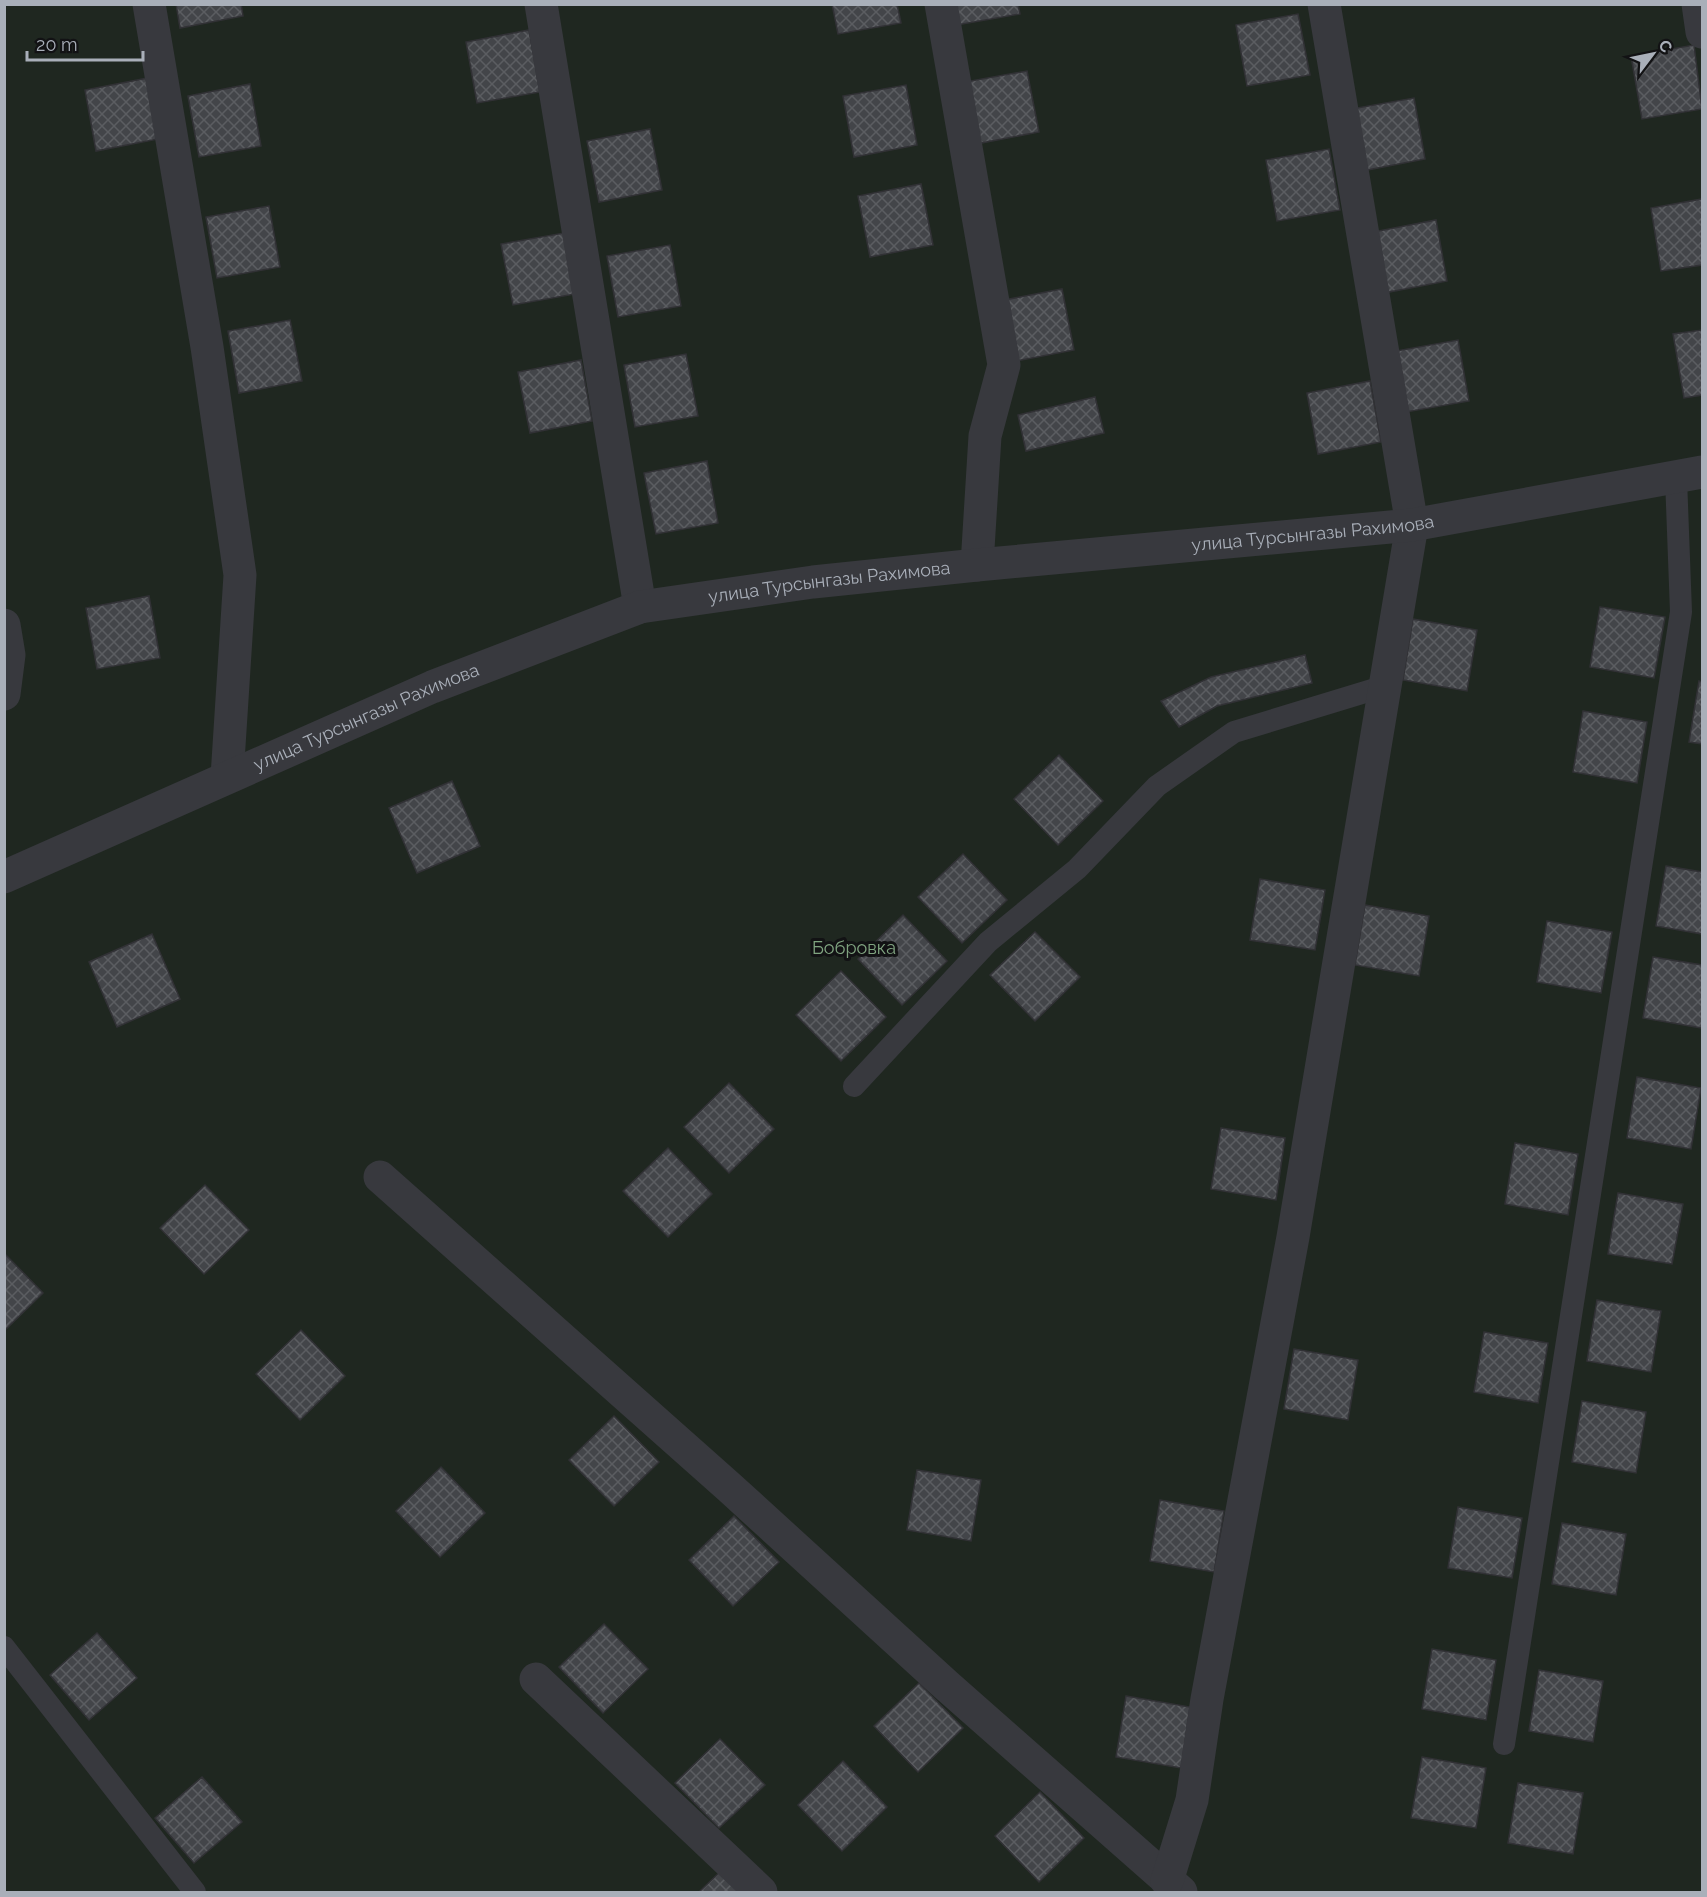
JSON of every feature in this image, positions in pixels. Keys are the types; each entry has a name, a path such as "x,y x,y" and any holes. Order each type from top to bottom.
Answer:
{"street":[{"path":"149,4 207,347 240,575 227,777"},
{"path":"541,4 640,607"},
{"path":"941,4 1004,365 985,436 976,565"},
{"path":"380,1177 729,1486 946,1685 1174,1887 1192,1800 1207,1699 1293,1237 1412,525 1324,4"},
{"path":"1698,4 1702,32"},
{"name":"улица Турсынгазы Рахимова","path":"4,877 432,687 640,607 813,582 1412,525 1689,475"},
{"path":"4,625 9,654 4,694"},
{"path":"536,1679 761,1893"}],"lane":[{"path":"1504,1744 1681,612 1689,475"},
{"path":"854,1086 988,942 1077,869 1157,786 1234,732 1385,686"},
{"path":"4,1647 195,1893"}],"green space":[{"name":"Бобровка","path":"5,5 1702,5 1702,1892 5,1892"}],"building":[{"path":"176,4 241,4 243,16 180,28"},
{"path":"832,4 897,4 901,23 838,34"},
{"path":"953,4 1018,4 1020,14 957,25"},
{"path":"1298,14 1310,75 1247,86 1236,25"},
{"path":"529,30 540,92 477,103 466,42"},
{"path":"1694,45 1702,109 1642,119 1631,56"},
{"path":"1027,71 1039,132 976,144 965,82"},
{"path":"148,78 158,139 96,151 85,90"},
{"path":"250,84 261,146 199,157 188,96"},
{"path":"906,85 917,145 854,157 843,96"},
{"path":"1414,98 1425,159 1362,171 1351,109"},
{"path":"650,129 662,190 599,202 587,141"},
{"path":"1329,149 1340,210 1277,221 1266,160"},
{"path":"921,184 933,245 870,257 858,196"},
{"path":"1702,199 1702,265 1661,271 1651,208"},
{"path":"269,206 280,267 217,278 206,217"},
{"path":"1436,220 1447,281 1384,293 1373,232"},
{"path":"564,233 575,294 513,305 501,244"},
{"path":"670,245 681,306 618,317 607,256"},
{"path":"1062,289 1074,350 1011,362 999,301"},
{"path":"290,320 302,381 239,393 228,331"},
{"path":"1702,330 1702,395 1684,398 1673,334"},
{"path":"1458,340 1469,401 1406,412 1396,351"},
{"path":"686,354 698,416 635,427 624,365"},
{"path":"581,360 592,421 530,433 518,372"},
{"path":"1370,381 1381,442 1318,454 1307,393"},
{"path":"1095,397 1104,433 1026,451 1018,415"},
{"path":"707,461 718,523 656,534 644,473"},
{"path":"149,596 160,658 97,669 86,608"},
{"path":"1600,607 1665,617 1654,678 1590,667"},
{"path":"1413,619 1477,630 1467,691 1403,680"},
{"path":"1305,655 1312,683 1217,706 1179,727 1161,701 1211,677"},
{"path":"1699,681 1702,682 1702,744 1689,742"},
{"path":"1583,711 1647,722 1637,783 1573,772"},
{"path":"1059,755 1103,801 1058,845 1014,799"},
{"path":"452,781 480,846 417,873 389,808"},
{"path":"963,854 1007,900 962,943 918,897"},
{"path":"1666,866 1702,872 1702,934 1656,926"},
{"path":"1260,879 1325,890 1315,950 1250,940"},
{"path":"1365,905 1429,916 1419,976 1355,965"},
{"path":"903,915 947,961 902,1005 858,959"},
{"path":"1547,921 1612,932 1601,993 1537,982"},
{"path":"1035,932 1080,977 1035,1021 990,975"},
{"path":"152,934 180,999 117,1027 89,962"},
{"path":"1653,957 1702,965 1702,1028 1643,1018"},
{"path":"841,971 886,1017 841,1061 796,1015"},
{"path":"1637,1077 1701,1088 1691,1149 1627,1138"},
{"path":"729,1083 774,1129 729,1173 684,1127"},
{"path":"1221,1128 1285,1138 1276,1200 1211,1189"},
{"path":"1515,1143 1578,1154 1568,1215 1505,1204"},
{"path":"668,1148 712,1194 668,1237 623,1191"},
{"path":"205,1185 249,1230 204,1274 160,1228"},
{"path":"1618,1193 1683,1204 1672,1264 1608,1254"},
{"path":"4,1253 43,1293 4,1331"},
{"path":"1597,1300 1661,1311 1651,1372 1587,1361"},
{"path":"301,1330 345,1376 300,1420 256,1374"},
{"path":"1484,1332 1548,1343 1538,1403 1474,1392"},
{"path":"1294,1349 1358,1360 1348,1420 1284,1409"},
{"path":"1582,1401 1646,1412 1636,1473 1572,1462"},
{"path":"614,1416 659,1462 614,1506 569,1460"},
{"path":"441,1467 485,1513 440,1557 396,1511"},
{"path":"917,1470 981,1480 971,1541 907,1530"},
{"path":"1160,1500 1224,1511 1214,1572 1150,1561"},
{"path":"1458,1507 1522,1518 1512,1578 1448,1568"},
{"path":"734,1516 779,1562 733,1606 689,1560"},
{"path":"1562,1523 1626,1534 1616,1595 1552,1584"},
{"path":"604,1624 648,1669 603,1713 559,1667"},
{"path":"97,1633 137,1678 89,1720 50,1675"},
{"path":"1432,1649 1496,1660 1486,1720 1422,1709"},
{"path":"1539,1670 1603,1681 1593,1742 1529,1731"},
{"path":"919,1683 963,1728 918,1772 874,1726"},
{"path":"1126,1696 1190,1707 1181,1768 1116,1757"},
{"path":"720,1739 765,1785 719,1828 675,1783"},
{"path":"1422,1757 1486,1768 1476,1828 1411,1818"},
{"path":"843,1761 887,1807 842,1851 798,1805"},
{"path":"202,1777 242,1822 194,1863 155,1818"},
{"path":"1518,1783 1583,1793 1573,1854 1508,1843"},
{"path":"1040,1792 1084,1838 1039,1882 995,1836"},
{"path":"720,1872 740,1892 699,1892"}]}
